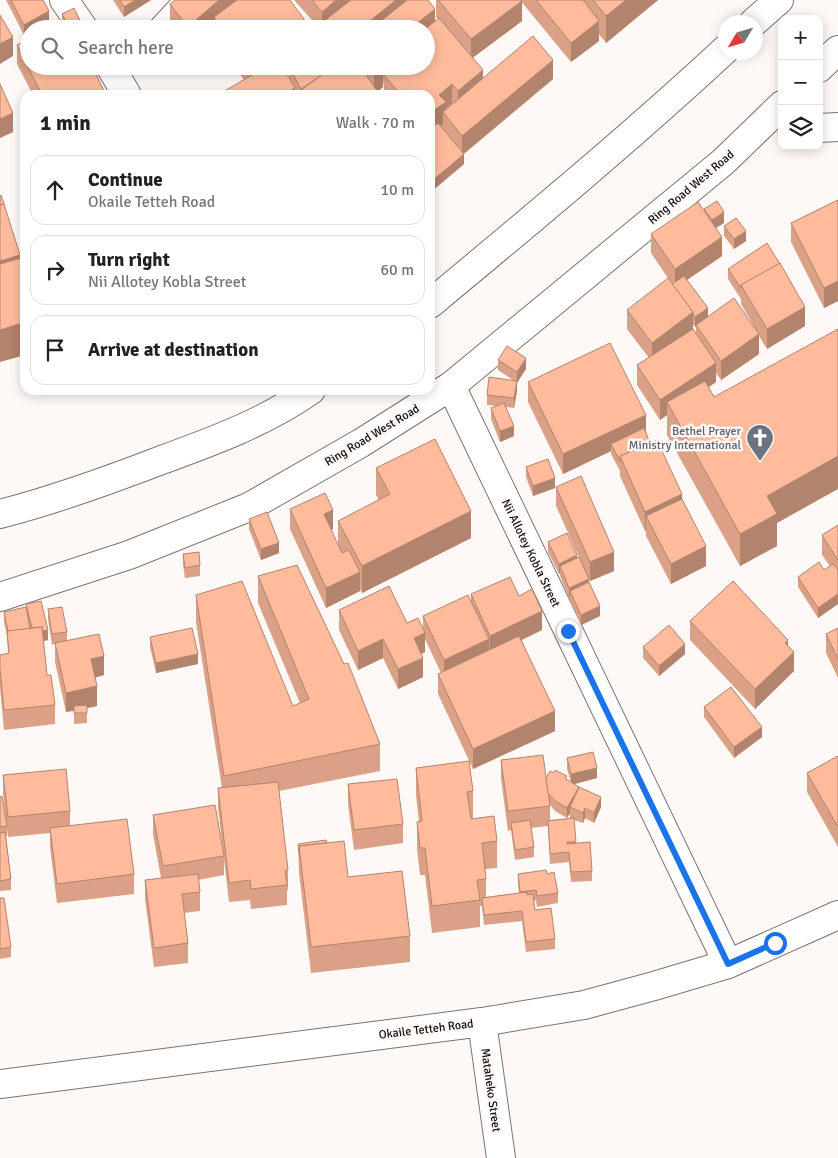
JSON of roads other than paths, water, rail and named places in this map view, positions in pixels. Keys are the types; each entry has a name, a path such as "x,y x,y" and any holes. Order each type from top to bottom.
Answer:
{"main road":[{"path":"64,0 78,20"},
{"path":"171,20 190,0"},
{"path":"762,15 779,0"},
{"path":"823,64 838,50"},
{"path":"435,300 546,208 718,56"},
{"name":"Ring Road West Road","path":"0,597 129,556 249,507 361,443 451,386 723,162 778,109"},
{"path":"823,128 838,127"},
{"path":"723,162 773,135 778,134"},
{"name":"Nii Allotey Kobla Street","path":"451,386 728,964"},
{"path":"0,514 111,479 218,439 295,395"},
{"name":"Okaile Tetteh Road","path":"0,1084 482,1022 584,1005 728,964 838,915"},
{"name":"Mataheko Street","path":"482,1022 501,1158"}],"place":[{"name":"Bethel Prayer Ministry International","path":"760,462"}]}
